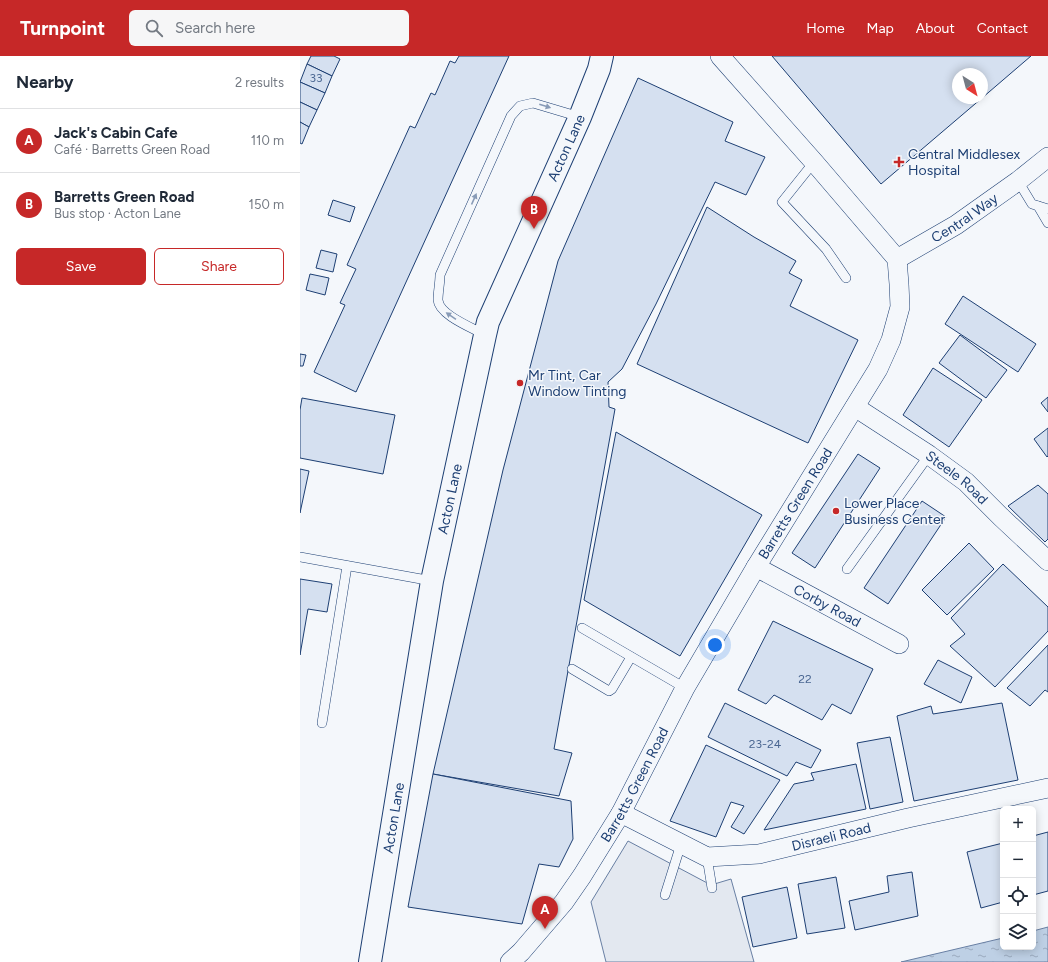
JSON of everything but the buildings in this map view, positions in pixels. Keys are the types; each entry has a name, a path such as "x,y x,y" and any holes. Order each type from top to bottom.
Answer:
{"main road":[{"name":"Acton Lane","path":"370,962 432,581 488,322 580,117 599,69 602,56"}],"street":[{"path":"720,56 897,259"},
{"name":"Central Way","path":"897,259 956,225 1018,181 1048,157"},
{"name":"Barretts Green Road","path":"510,962 521,952 564,902 582,876 621,813 685,688 756,567 878,369 891,340 900,308 897,259"},
{"name":"Steele Road","path":"855,407 929,455 966,482 1000,517 1048,561"},
{"name":"Corby Road","path":"756,567 899,644"},
{"name":"Disraeli Road","path":"621,813 707,857 759,854 908,818 1048,788"}],"lane":[{"path":"485,335 443,311 438,302 440,275 511,116 520,106 533,103 580,117"},
{"path":"814,162 782,202 826,249 846,278"},
{"path":"1018,181 1032,204 1048,209"},
{"path":"1038,206 1048,223"},
{"path":"847,569 929,455"},
{"path":"300,557 432,581"},
{"path":"322,723 347,566"},
{"path":"582,628 685,688"},
{"path":"572,669 609,691 612,690 631,657"},
{"path":"666,895 680,844"},
{"path":"707,857 712,888"}],"shaded area":[{"path":"628,841 711,885 731,879 754,962 606,962 591,902"}],"water":[{"path":"1048,927 1048,962 901,962 1000,939 1000,950 1036,950 1036,930"}],"place":[{"name":"Central Middlesex Hospital","path":"899,162"},
{"name":"Barretts Green Road","path":"534,229"},
{"name":"Mr Tint, Car Window Tinting","path":"520,383"},
{"name":"Lower Place Business Center","path":"836,511"},
{"name":"Jack's Cabin Cafe","path":"545,929"}]}
